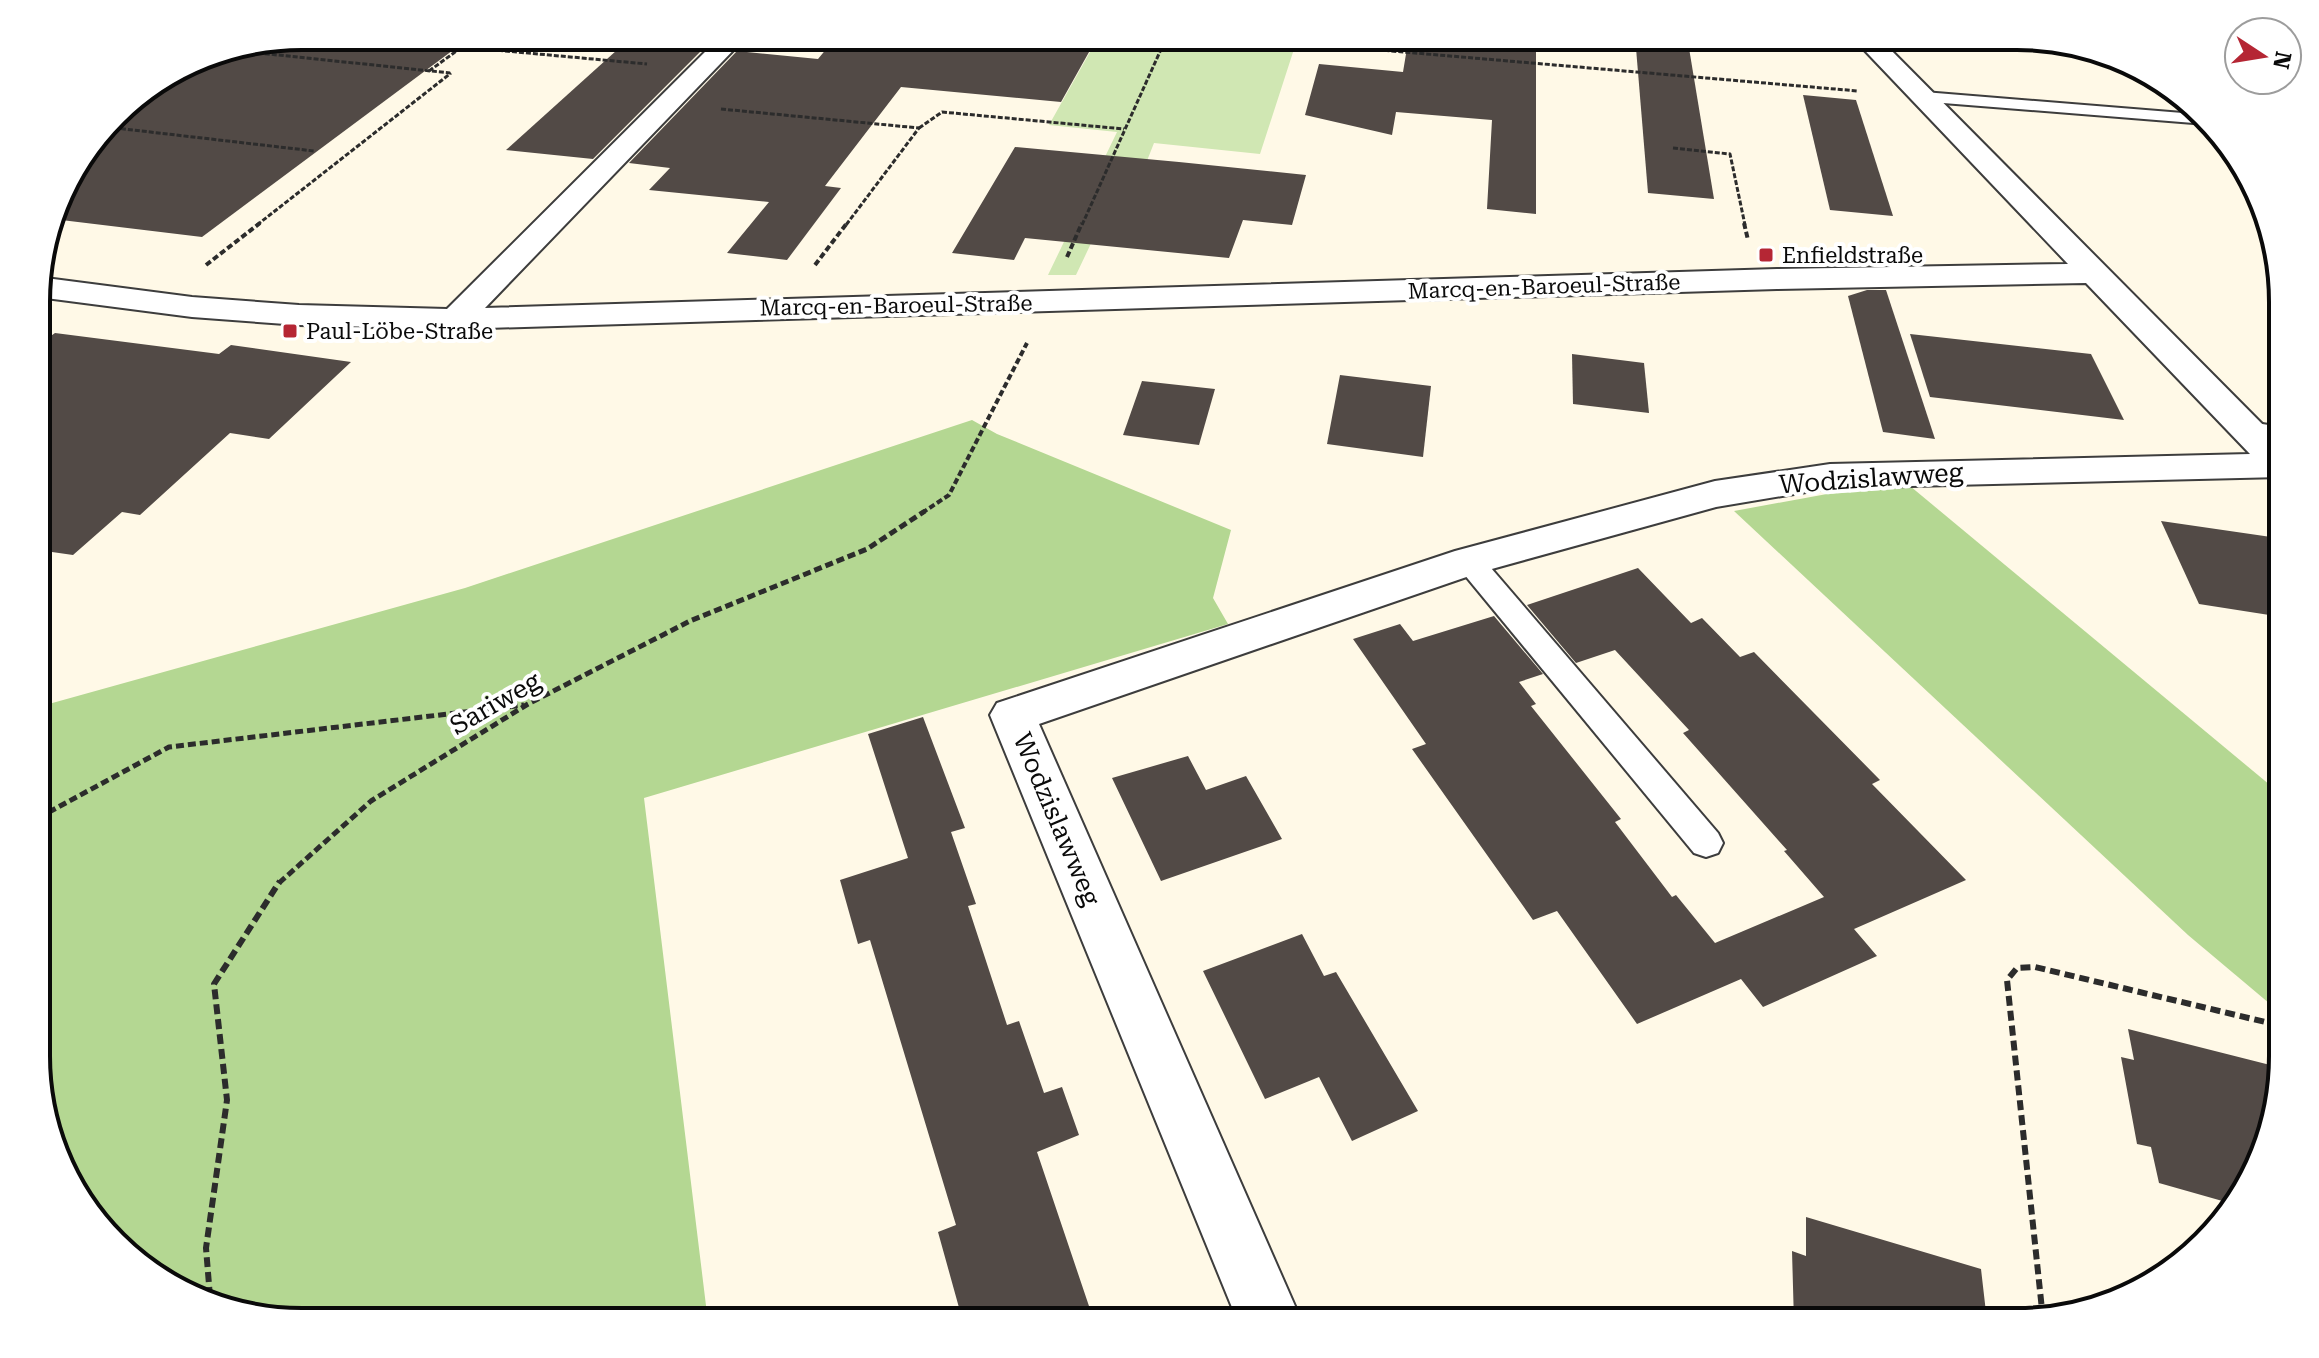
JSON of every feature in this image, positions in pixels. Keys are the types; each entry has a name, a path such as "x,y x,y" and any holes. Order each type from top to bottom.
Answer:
{"street":[{"path":"456,319 721,50"},
{"path":"1877,50 2095,273 2266,432"},
{"name":"Marcq-en-Baroeul-Straße","path":"51,289 158,303 299,315 456,319 783,307 2095,273"},
{"name":"Wodzislawweg","path":"1264,1307 1013,715 1469,561 1715,494 1830,476 2268,465"}],"lane":[{"path":"1924,97 2190,119"},
{"path":"1469,561 1706,843"}],"path":[{"path":"429,71 458,50"},
{"path":"495,50 703,69"},
{"name":"Sariweg","path":"209,1290 206,1248 227,1100 214,984 282,878 371,801 528,704 690,621 867,549 949,495 995,411 1161,50"},
{"path":"1379,50 1924,97"},
{"path":"158,303 451,73 262,53"},
{"path":"668,104 919,128"},
{"path":"783,307 919,128 942,112 1124,129"},
{"path":"120,128 314,151"},
{"path":"1673,148 1730,154 1756,280"},
{"path":"50,811 169,747 528,704"},
{"path":"2042,1306 2007,980 2017,968 2035,967 2268,1023"}],"green space":[{"path":"1091,50 1294,50 1260,154 1154,143 1141,176 1124,174 1076,275 1048,275 1117,132 1049,125"},
{"path":"972,420 997,434 1231,530 1213,598 1228,624 644,798 706,1308 302,1308 269,1306 205,1289 148,1256 102,1210 76,1168 59,1122 52,1089 50,1056 50,704 465,588"},
{"path":"1910,486 2268,783 2268,1002 2188,935 1734,511 1827,494"}],"building":[{"path":"453,50 202,237 63,220 84,176 102,148 146,104 191,76 221,63 269,52"},
{"path":"617,50 702,50 593,159 506,150"},
{"path":"825,50 1090,50 1061,102 901,87 825,186 841,188 787,260 727,253 769,202 649,190 670,168 629,163 737,51 818,59"},
{"path":"1407,50 1536,50 1536,214 1487,209 1492,120 1396,112 1392,135 1305,115 1319,64 1403,72"},
{"path":"1636,50 1689,50 1714,199 1648,193"},
{"path":"1803,95 1856,100 1893,216 1830,210"},
{"path":"1015,147 1306,175 1292,225 1243,220 1229,258 1025,238 1014,260 952,253"},
{"path":"1867,290 1886,290 1935,439 1883,432 1848,296"},
{"path":"55,333 219,354 231,345 351,362 269,439 230,433 140,515 122,512 73,555 50,552 50,337"},
{"path":"1910,334 2091,354 2124,420 1930,397"},
{"path":"1572,354 1644,363 1649,413 1573,404"},
{"path":"1340,375 1431,386 1423,457 1327,444"},
{"path":"1142,381 1215,389 1199,445 1123,435"},
{"path":"2161,521 2268,537 2268,615 2199,604"},
{"path":"1638,568 1691,623 1702,618 1740,657 1754,652 1880,780 1872,784 1966,880 1854,929 1877,956 1763,1007 1741,979 1637,1024 1557,911 1533,920 1412,749 1426,744 1353,639 1400,624 1413,641 1494,616 1543,674 1519,682 1536,704 1531,706 1621,819 1615,822 1672,897 1676,895 1715,943 1824,897 1784,851 1787,850 1683,733 1689,730 1615,650 1576,663 1527,605"},
{"path":"923,717 965,828 951,832 976,904 968,906 1007,1025 1019,1021 1044,1093 1062,1087 1079,1135 1037,1152 1089,1308 959,1308 938,1232 956,1225 870,940 858,944 840,880 908,858 868,734"},
{"path":"1188,756 1206,790 1246,776 1282,839 1161,881 1112,778"},
{"path":"1302,934 1324,976 1336,972 1418,1111 1352,1141 1319,1077 1265,1099 1203,971"},
{"path":"2128,1029 2268,1064 2264,1105 2256,1137 2243,1168 2223,1201 2159,1183 2151,1147 2137,1144 2121,1057 2134,1060"},
{"path":"1806,1217 1981,1269 1985,1307 1794,1307 1792,1251 1806,1256"}],"place":[{"name":"Enfieldstraße","path":"1766,255"},
{"name":"Paul-Löbe-Straße","path":"290,331"}]}
